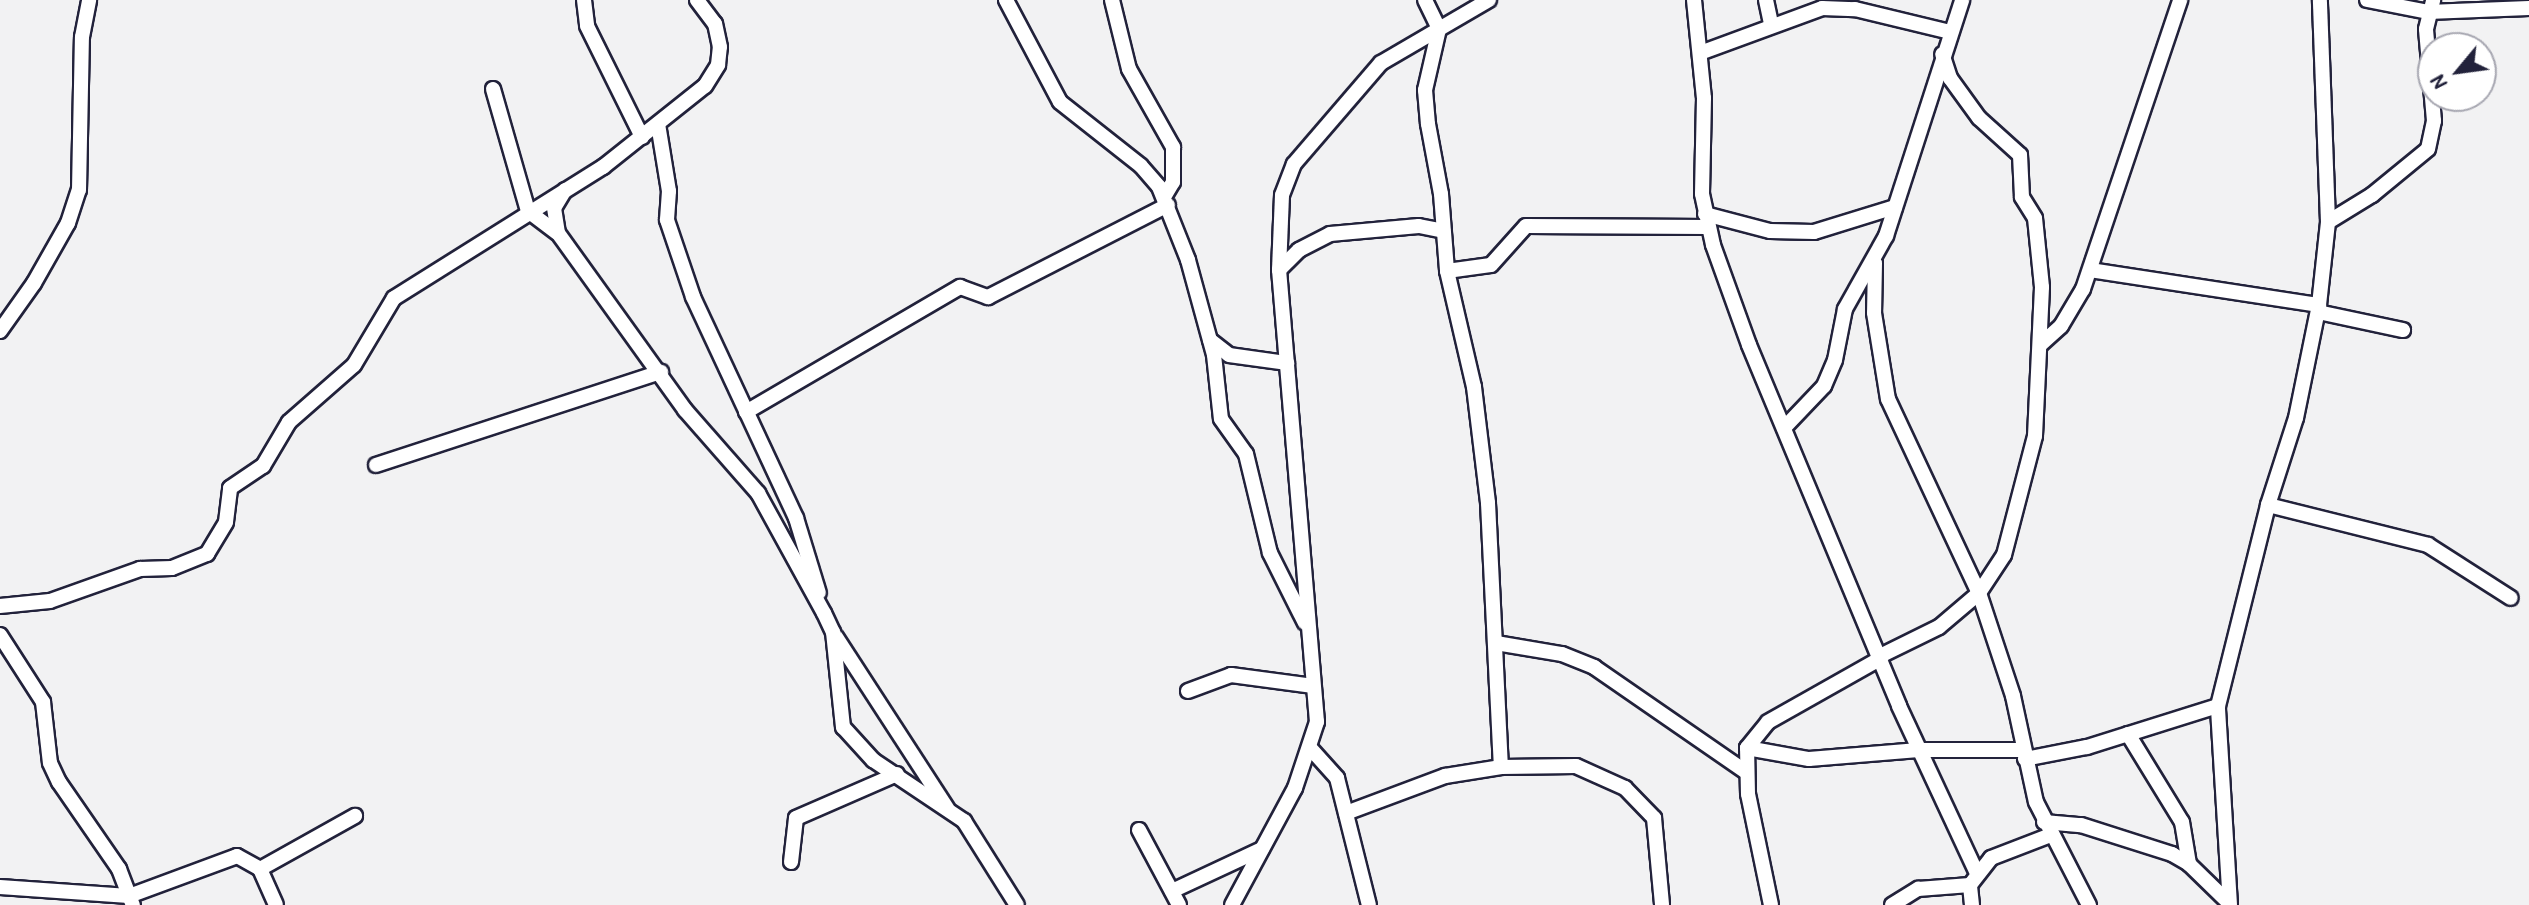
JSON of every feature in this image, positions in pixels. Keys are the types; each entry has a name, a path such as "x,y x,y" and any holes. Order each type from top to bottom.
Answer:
{"street":[{"path":"0,331 55,247 79,190 82,37 89,0"},
{"path":"584,0 587,26 642,137"},
{"path":"0,606 50,601 140,569 172,568 207,554 226,522 230,488 263,466 289,422 354,365 394,298 565,190 642,137 705,86 718,65 715,24 697,0"},
{"path":"1006,0 1060,102 1141,166 1166,201 1209,340 1221,419 1246,454 1270,553 1308,631"},
{"path":"746,412 960,287 988,297 1166,201 1176,167 1173,147 1129,69 1112,0"},
{"path":"1425,0 1439,29 1425,90 1447,271 1474,387 1496,643 1501,767"},
{"path":"1232,905 1311,749 1317,722 1279,270 1282,195 1294,164 1381,63 1489,0"},
{"path":"1694,0 1700,53 1707,221 1784,428 1973,878 1972,905"},
{"path":"1766,0 1771,23"},
{"path":"1784,428 1824,386 1843,335 1848,302 1875,263 1962,0"},
{"path":"2040,345 2061,326 2090,270 2180,0"},
{"path":"2229,904 2218,706 2268,505 2296,418 2318,308 2328,222 2320,0"},
{"path":"2367,0 2430,6 2529,8"},
{"path":"2328,222 2372,195 2428,149 2434,121 2430,6"},
{"path":"1700,53 1771,23 1822,8 1855,9 1950,32"},
{"path":"1771,905 1745,771 1747,748 1768,722 1939,627 1979,593 2004,555 2019,510 2035,436 2040,345 2035,218 2022,197 2020,155 1979,118 1950,78 1942,54"},
{"path":"493,89 528,211 558,233 709,442 758,493 833,632 947,808"},
{"path":"658,124 669,191 667,220 693,297 796,518 824,613"},
{"path":"558,233 554,208 565,190"},
{"path":"1447,271 1491,265 1526,226 1707,221 1770,231 1814,232 1895,207"},
{"path":"1279,270 1299,250 1330,234 1419,226 1444,231"},
{"path":"1875,263 1874,313 1888,399 1979,593 2013,696 2024,754 2048,829 2089,905"},
{"path":"2090,270 2318,308 2403,330"},
{"path":"1209,340 1229,355 1287,363"},
{"path":"376,465 661,372"},
{"path":"2268,505 2428,545 2511,598"},
{"path":"833,632 843,727 857,747 947,808 973,832 1017,905"},
{"path":"0,635 43,702 54,772 119,869 131,900"},
{"path":"1496,643 1562,654 1594,667 1745,771"},
{"path":"1188,691 1231,675 1313,686"},
{"path":"1747,748 1809,759 1919,750 2024,754 2128,734 2218,706"},
{"path":"2128,734 2182,822 2189,864"},
{"path":"1311,749 1337,778 1369,905"},
{"path":"1346,813 1445,776 1501,767 1576,766 1639,798 1654,818 1662,905"},
{"path":"791,862 796,818 897,774"},
{"path":"260,869 355,816"},
{"path":"1892,905 1931,885 1973,878 1991,858 2048,829 2116,834 2189,864 2229,904"},
{"path":"1139,830 1179,905"},
{"path":"1172,891 1262,849"},
{"path":"0,887 61,899 131,900 231,857 246,858 260,869 276,905"}]}
